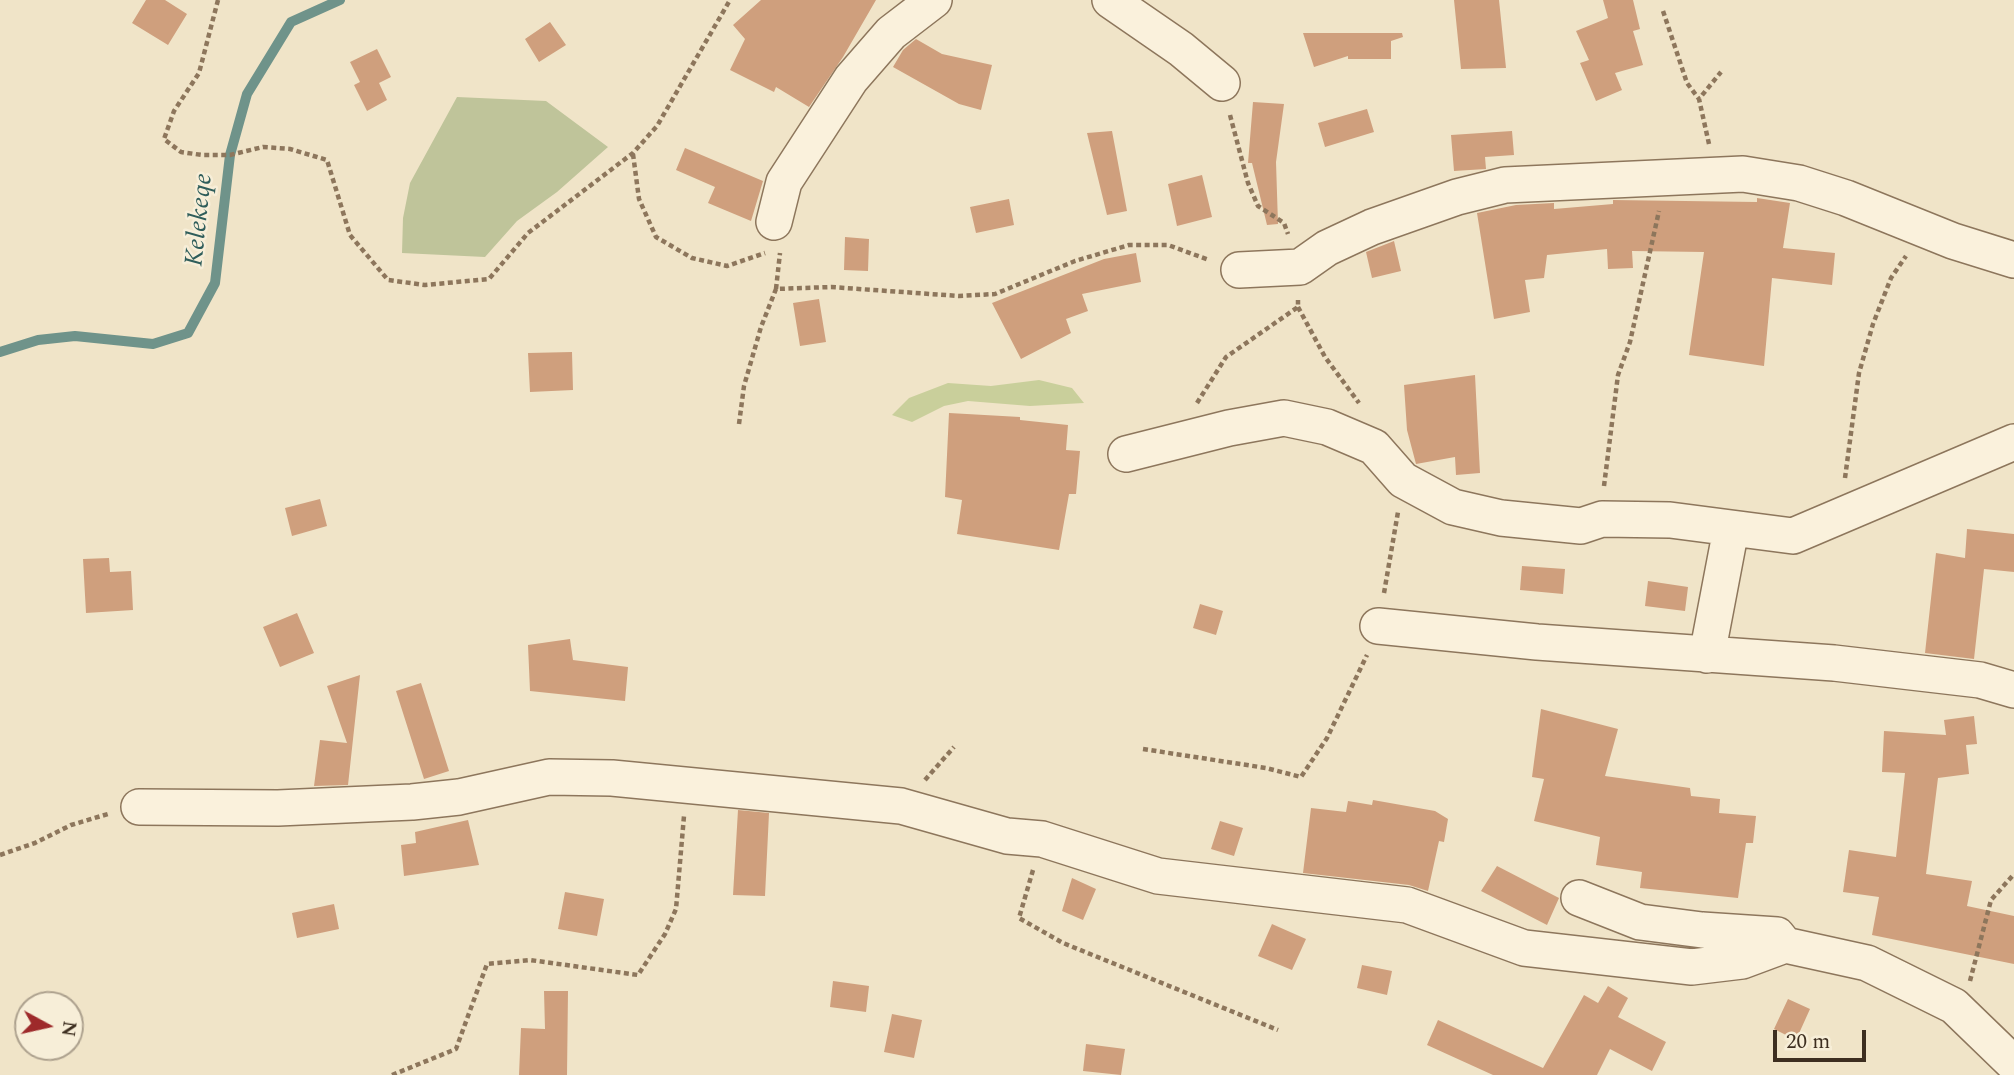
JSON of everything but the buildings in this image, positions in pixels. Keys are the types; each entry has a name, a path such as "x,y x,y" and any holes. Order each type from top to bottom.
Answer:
{"street":[{"path":"777,234 784,182 851,79 891,33 934,0"},
{"path":"1110,0 1181,49 1222,83"},
{"path":"1239,270 1300,267 1327,248 1372,226 1457,197 1505,185 1743,174 1799,183 1878,210 1924,230 2014,260"},
{"path":"1125,454 1229,428 1284,418 1327,427 1374,447 1403,480 1453,506 1501,518 1581,526 1602,519 1705,522 1731,529 1793,536 2014,442"},
{"path":"1707,655 1731,529"},
{"path":"1378,626 1707,655 1834,663 1980,680 2014,690"},
{"path":"139,807 278,808 412,802 459,797 549,777 612,778 901,806 1007,836 1042,839 1158,876 1407,905 1524,948 1692,967 1741,961 1785,945 1867,963 1954,1006 2014,1064"},
{"path":"1579,898 1640,922 1702,930 1777,935 1785,945"}],"path":[{"path":"218,0 199,73 174,111 164,139 181,152 202,155 229,155 263,147 290,149 327,160 350,235 388,280 425,285 489,279 528,233 633,153 657,126 730,0"},
{"path":"1663,11 1687,83 1699,99 1717,176"},
{"path":"1699,99 1721,72"},
{"path":"633,153 639,199 656,237 692,258 727,266 777,234"},
{"path":"1602,519 1605,462 1618,375 1636,318 1667,179"},
{"path":"1823,523 1847,473 1859,373 1873,324 1891,278 1924,230"},
{"path":"738,424 744,386 761,327 776,289 831,287 959,296 995,294 1075,261 1129,245 1168,245 1239,270"},
{"path":"1298,307 1325,357 1356,397 1372,427 1374,447"},
{"path":"1143,749 1245,764 1301,777 1327,738 1378,626 1403,480"},
{"path":"392,1075 456,1049 487,964 530,960 638,975 665,934 676,909 686,786"},
{"path":"0,855 35,843 71,825 139,807"},
{"path":"1042,839 1019,918 1063,943 1278,1030"},
{"path":"1954,1006 1969,985 1991,900 2014,874"}],"green space":[{"path":"457,97 546,101 608,147 557,192 517,221 485,257 402,253 403,218 410,183"},
{"path":"1039,380 1072,388 1084,403 1030,406 968,401 944,406 912,422 892,415 909,398 948,383 991,386"}],"waterway":[{"name":"Kelekeqe","path":"0,352 38,340 75,336 153,344 188,333 215,283 230,155 247,94 291,22 340,0"}]}
